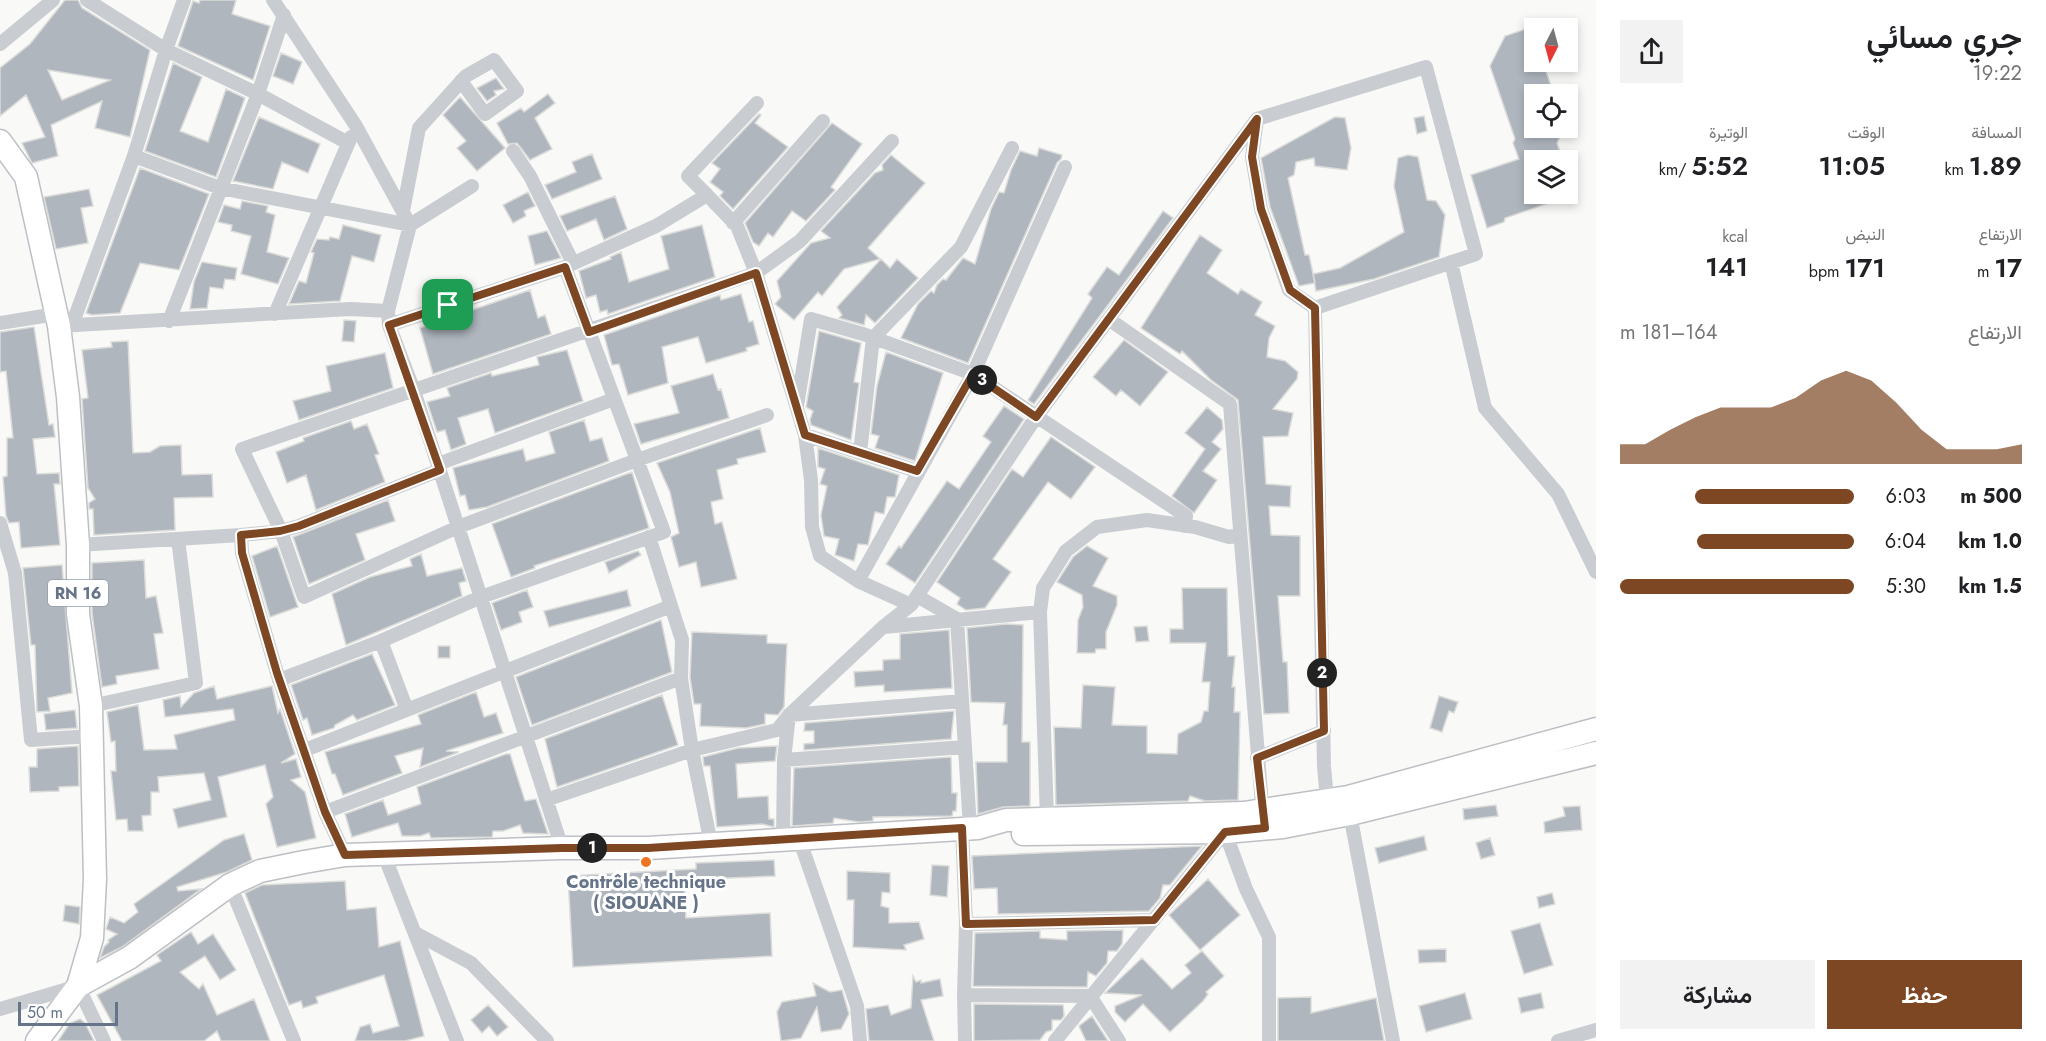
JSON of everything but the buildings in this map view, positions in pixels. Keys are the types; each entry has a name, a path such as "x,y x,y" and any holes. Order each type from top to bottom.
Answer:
{"main road":[{"name":"RN 16","path":"0,141 26,177 62,322 78,545 78,614 91,706 95,879 92,938 78,986 37,1041"},
{"path":"970,828 998,835 1225,832 1327,800 1348,797 1596,729"},
{"path":"78,986 129,958 230,885 260,871 345,855 562,848 648,848 970,828 1006,820 1047,818 1263,819 1350,814 1596,753"}],"street":[{"path":"0,44 52,0"},
{"path":"87,0 166,50 258,94 348,143"},
{"path":"62,322 134,156 166,50 184,0"},
{"path":"273,0 356,126 410,225 388,318 439,467 562,848"},
{"path":"169,321 258,94 284,15"},
{"path":"546,800 692,750 777,730 789,715 914,600 1036,417 1110,321 1257,119 1426,67 1476,254 1315,308"},
{"path":"403,211 419,128 461,81"},
{"path":"757,103 688,176 737,226 756,273 796,413 805,435 811,480 812,526 820,556 858,581 914,600 957,619"},
{"path":"1257,119 1252,157 1261,209 1290,290 1315,308"},
{"path":"733,223 823,121"},
{"path":"275,314 319,207 356,126"},
{"path":"767,415 637,460 458,527 304,597 280,531 242,449 756,273 800,241 892,141"},
{"path":"860,453 873,338 961,247 1012,148"},
{"path":"279,680 381,641 481,597 664,532 589,332 569,265 530,176 513,151"},
{"path":"134,156 220,188 410,225 471,186"},
{"path":"858,581 917,471 973,374 1065,167"},
{"path":"0,323 169,321 350,309 388,318 569,265 656,226 707,195"},
{"path":"1451,262 1485,408 1558,494 1596,572"},
{"path":"1315,308 1327,800"},
{"path":"796,413 811,319 873,338 973,374 1186,516 1185,526"},
{"path":"1110,321 1230,404 1263,819"},
{"path":"78,545 280,531 614,399"},
{"path":"805,435 917,471"},
{"path":"1047,818 1040,612 1043,588 1066,551 1097,527 1147,520 1185,526 1229,537 1240,535"},
{"path":"0,524 15,573 31,740 91,736"},
{"path":"241,535 242,553 279,680 325,812 345,855"},
{"path":"649,537 682,640 681,678 692,750 711,844"},
{"path":"91,706 195,683 178,539"},
{"path":"305,750 671,606"},
{"path":"883,627 1040,612"},
{"path":"957,619 970,828 964,995 965,1041"},
{"path":"381,641 406,710"},
{"path":"325,812 527,738 681,678"},
{"path":"789,715 962,701"},
{"path":"789,715 784,760 791,839 857,1006 860,1041"},
{"path":"1257,758 1324,731"},
{"path":"784,760 965,747"},
{"path":"1350,814 1393,1041"},
{"path":"1055,1041 1225,832"},
{"path":"1225,832 1246,889 1269,937 1269,1041"},
{"path":"384,855 456,1041"},
{"path":"230,885 294,1041"},
{"path":"966,924 1154,920"},
{"path":"415,933 471,963 547,1041"},
{"path":"0,1009 78,986 104,1041"},
{"path":"964,995 1090,996"},
{"path":"1090,996 1119,1041"},
{"path":"1558,1041 1596,1032"},
{"path":"1589,1041 1596,1032"}],"place":[{"name":"Contrôle technique ( SIOUANE )","path":"646,862"}],"route":[{"path":"1257,119 1252,157 1261,209 1280,256 1290,290 1315,308 1324,731 1257,758 1261,810 1265,828 1225,832 1154,920 966,924 962,828 648,848 562,848 345,855 325,812 277,673 242,553 241,535 280,531 299,526 440,470 389,325 448,305 565,267 589,332 756,273 796,413 805,435 917,471 973,374 1036,417 1110,321 1257,119"}]}
